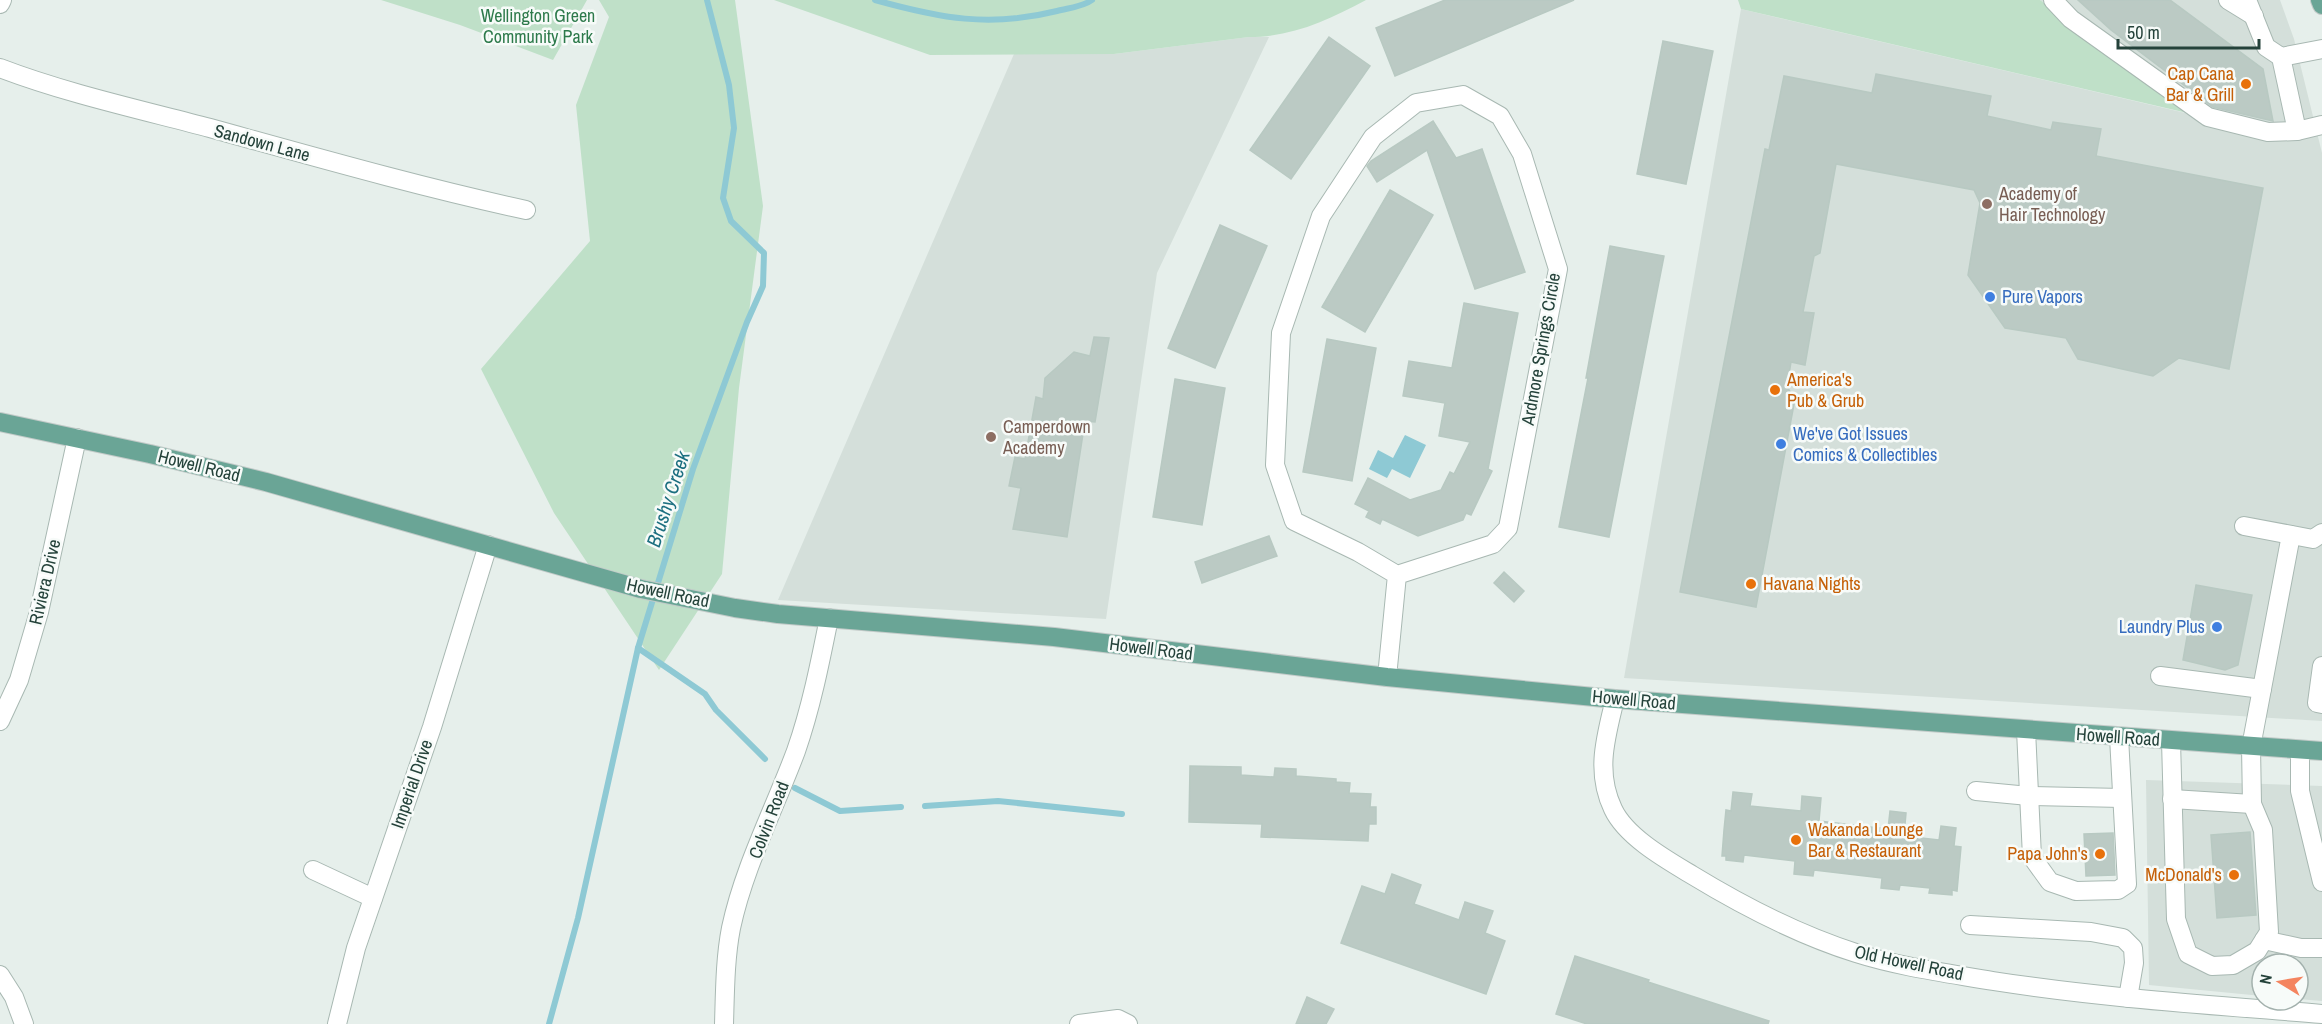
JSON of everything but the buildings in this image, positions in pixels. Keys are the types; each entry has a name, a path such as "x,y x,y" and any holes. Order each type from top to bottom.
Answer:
{"main road":[{"path":"2320,0 2322,5"},
{"name":"Howell Road","path":"0,422 266,482 608,580 711,603 778,614 1054,637 1388,677 1615,699 2322,751"}],"street":[{"path":"2053,0 2072,19 2208,117 2268,132 2297,131 2322,125"},
{"path":"2228,0 2250,8 2266,47 2281,57 2297,131"},
{"path":"2281,57 2322,49"},
{"name":"Sandown Lane","path":"0,68 449,194 526,210"},
{"name":"Ardmore Springs Circle","path":"1463,95 1500,116 1522,154 1558,269 1508,528 1493,544 1396,575 1358,552 1294,521 1275,465 1281,333 1321,216 1373,137 1416,103 1463,95"},
{"name":"Riviera Drive","path":"0,722 19,680 39,612 77,438"},
{"path":"2244,526 2313,539 2322,533"},
{"path":"2171,741 2176,919 2188,954 2212,966 2233,966 2257,951 2269,932 2263,830 2252,804 2251,747 2291,535"},
{"name":"Imperial Drive","path":"337,1024 356,948 432,728 489,545"},
{"path":"1388,677 1396,575"},
{"name":"Colvin Road","path":"724,1024 727,957 731,928 743,887 797,747 817,678 829,618"},
{"path":"2322,666 2317,703 2322,704"},
{"path":"2160,676 2262,689"},
{"name":"Old Howell Road","path":"1615,699 1602,754 1606,785 1613,809 1620,820 1662,857 1719,892 1785,925 1855,953 1899,965 2076,993 2322,1014"},
{"path":"2026,730 2032,856 2049,882 2076,891 2118,890 2127,884 2119,737"},
{"path":"2300,750 2300,791 2314,813 2322,882"},
{"path":"1976,791 2029,796 2122,798"},
{"path":"2172,799 2252,804"},
{"path":"313,870 373,898"},
{"path":"1970,925 2091,932 2123,938 2133,948 2134,963 2128,998"},
{"path":"2264,940 2301,948 2322,948"},
{"path":"0,975 14,997 24,1024"},
{"path":"1079,1024 1118,1019 1128,1024"}],"shaded area":[{"path":"2040,0 2280,0 2294,39 2322,153 2322,721 1624,678 1741,9 2194,115"},
{"name":"Camperdown Academy","path":"1249,37 1269,37 1157,273 1106,619 778,600 1014,54 1114,54"},
{"path":"2146,780 2322,786 2322,1001 2310,1000 2310,952 2250,952 2250,995 2149,985"}],"green space":[{"name":"Wellington Green Community Park","path":"381,0 587,0 553,60 460,25"},
{"path":"599,0 735,0 763,206 739,388 722,574 659,670 554,513 481,369 590,241 576,105 609,17"},
{"path":"774,0 1366,0 1310,26 1265,36 1114,54 930,55"},
{"path":"1738,0 2040,0 2196,115 1741,9"}],"water":[{"path":"1405,435 1426,445 1410,478 1392,469 1387,478 1369,469 1378,450 1393,458"}],"waterway":[{"name":"Brushy Creek","path":"549,1024 578,918 638,648 693,469 747,322 763,286 764,253 731,221 723,198 734,128 729,85 707,0"},
{"path":"875,0 943,16 987,20 1032,16 1080,6 1092,0"},
{"path":"638,648 705,694 716,710 765,759"},
{"path":"795,788 840,811 901,807"},
{"path":"925,806 998,801 1122,814"}],"place":[{"name":"Cap Cana Bar & Grill","path":"2246,84"},
{"name":"Academy of Hair Technology","path":"1987,204"},
{"name":"Pure Vapors","path":"1990,297"},
{"name":"America's Pub & Grub","path":"1775,390"},
{"name":"Camperdown Academy","path":"991,437"},
{"name":"We've Got Issues Comics & Collectibles","path":"1781,444"},
{"name":"Havana Nights","path":"1751,584"},
{"name":"Laundry Plus","path":"2217,627"},
{"name":"Wakanda Lounge Bar & Restaurant","path":"1796,840"},
{"name":"Papa John's","path":"2100,854"},
{"name":"McDonald's","path":"2234,875"}]}
